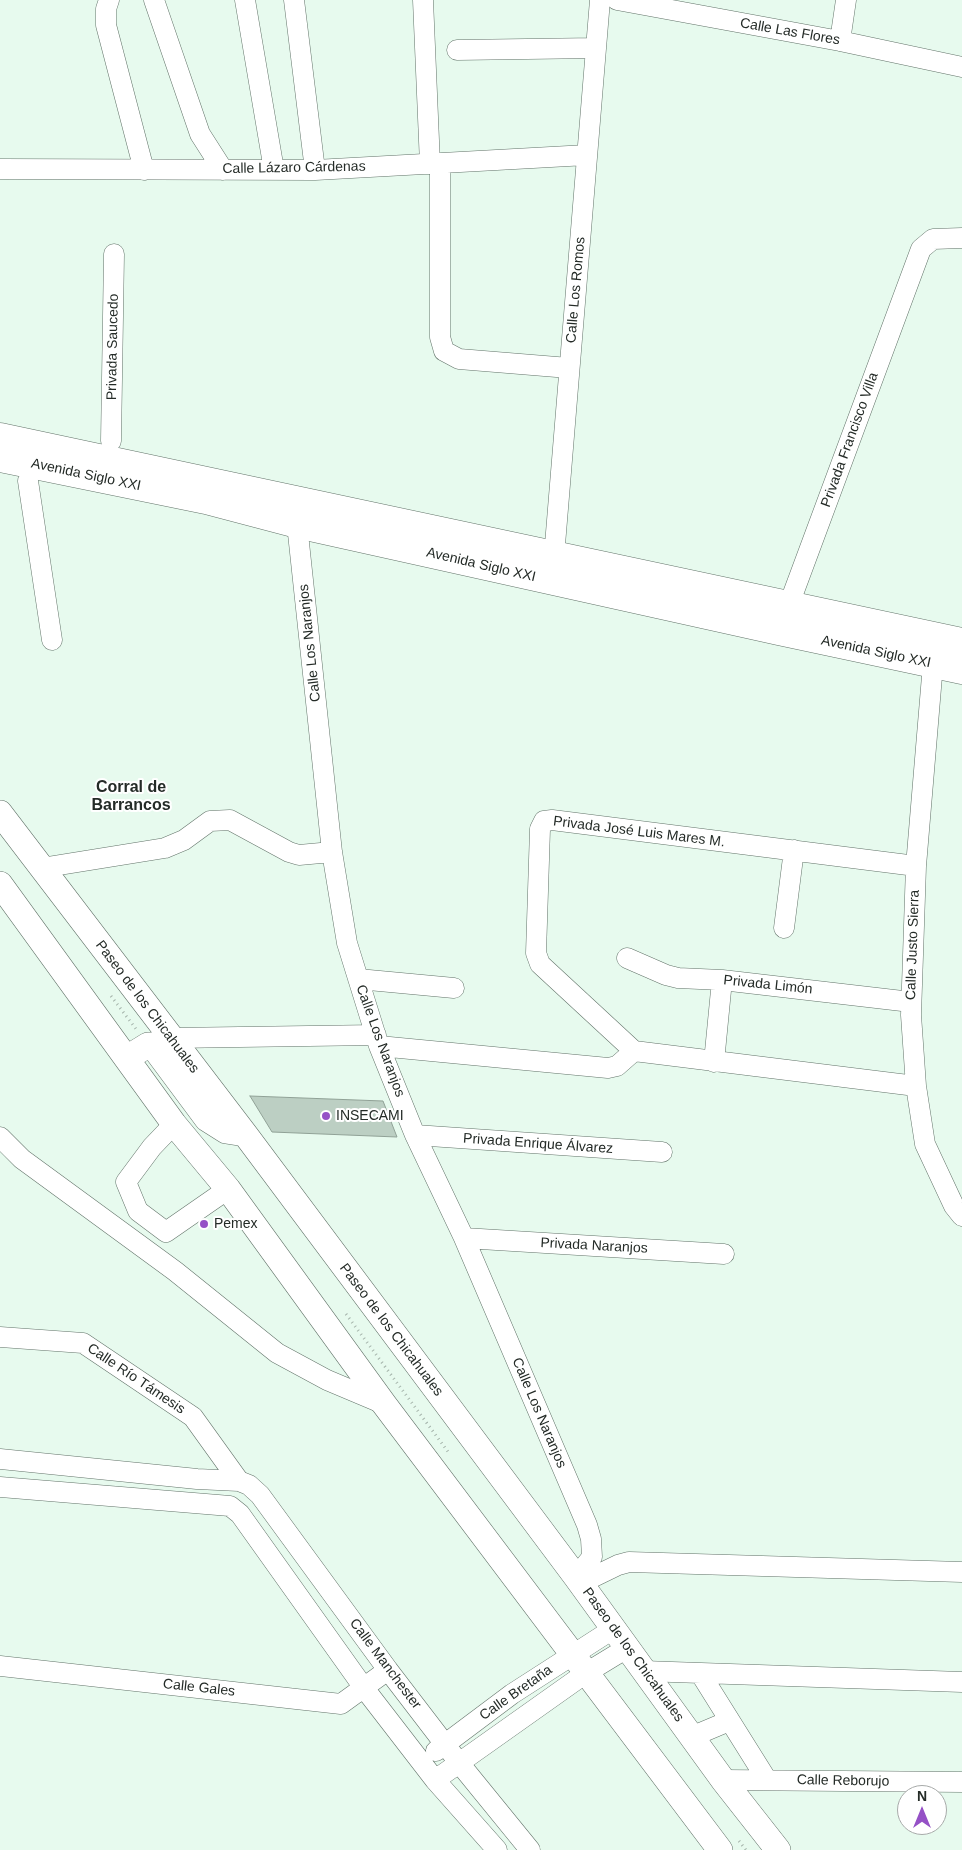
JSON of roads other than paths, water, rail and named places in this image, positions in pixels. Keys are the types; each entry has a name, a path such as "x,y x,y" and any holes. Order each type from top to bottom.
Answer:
{"highway":[{"path":"0,423 111,441 276,480 331,497 382,517"},
{"name":"Avenida Siglo XXI","path":"0,438 207,490 295,523 962,670"},
{"name":"Avenida Siglo XXI","path":"0,458 382,517 962,642"},
{"path":"0,476 248,524 280,526 295,523"}],"main road":[{"name":"Paseo de los Chicahuales","path":"0,813 245,1134 578,1580 723,1780 778,1850"},
{"path":"0,884 138,1051 174,1124 228,1189 384,1404 579,1664 727,1842"},
{"path":"138,1051 152,1045 207,1119 226,1131 245,1134"}],"street":[{"path":"110,0 106,8 106,25 144,170"},
{"path":"154,0 200,134 224,170"},
{"path":"245,0 274,170"},
{"path":"294,0 315,170"},
{"path":"423,0 435,163 440,337 444,351 459,359 569,368"},
{"name":"Calle Los Romos","path":"552,581 600,0"},
{"name":"Calle Las Flores","path":"617,0 840,41 962,66"},
{"path":"840,41 846,0"},
{"path":"457,50 596,48"},
{"name":"Calle Lázaro Cárdenas","path":"0,169 315,170 587,155"},
{"name":"Privada Francisco Villa","path":"779,631 922,249 933,239 962,238"},
{"name":"Privada Saucedo","path":"111,441 114,254"},
{"path":"28,481 52,640"},
{"name":"Calle Los Naranjos","path":"295,523 332,852 347,943 378,1040 415,1135 464,1238 587,1525 591,1539 592,1557 578,1580"},
{"name":"Calle Justo Sierra","path":"933,664 916,866 911,1002 916,1086 925,1144 954,1206 962,1216"},
{"path":"42,868 164,848 184,840 210,821 230,820 289,852 300,855 332,852"},
{"name":"Privada José Luis Mares M.","path":"634,1051 540,964 536,953 540,829 544,821 552,820 916,866"},
{"path":"784,928 794,850"},
{"name":"Privada Limón","path":"627,958 666,975 911,1002"},
{"path":"358,979 454,988"},
{"path":"714,1062 722,980"},
{"path":"172,1038 378,1040 608,1068 617,1066 634,1051 916,1086"},
{"path":"174,1124 152,1148 126,1182 138,1211 166,1232 228,1189"},
{"name":"Privada Enrique Álvarez","path":"415,1135 662,1152"},
{"path":"0,1138 22,1159 176,1271 277,1353 327,1380 384,1404"},
{"name":"Privada Naranjos","path":"464,1238 724,1254"},
{"name":"Calle Río Támesis","path":"0,1337 83,1343 193,1418 239,1481"},
{"path":"197,1479 214,1447"},
{"path":"0,1459 197,1479 239,1481 230,1506"},
{"name":"Calle Manchester","path":"239,1481 249,1485 260,1495 388,1670 460,1764 530,1850"},
{"path":"0,1486 230,1506 240,1514 364,1688 436,1780 497,1850 518,1833"},
{"path":"578,1580 629,1562 962,1572"},
{"name":"Calle Bretaña","path":"436,1780 460,1764 579,1664 620,1638"},
{"name":"Calle Bretaña","path":"420,1760 446,1745 512,1694 579,1664"},
{"name":"Calle Gales","path":"0,1666 341,1704 388,1670"},
{"path":"643,1671 962,1682"},
{"path":"700,1672 767,1780"},
{"path":"691,1736 729,1721"},
{"name":"Calle Reborujo","path":"723,1780 962,1782"}],"place":[{"name":"INSECAMI","path":"326,1116"},
{"name":"Pemex","path":"204,1224"}],"district":[{"name":"Corral de Barrancos","path":"131,797"}]}
